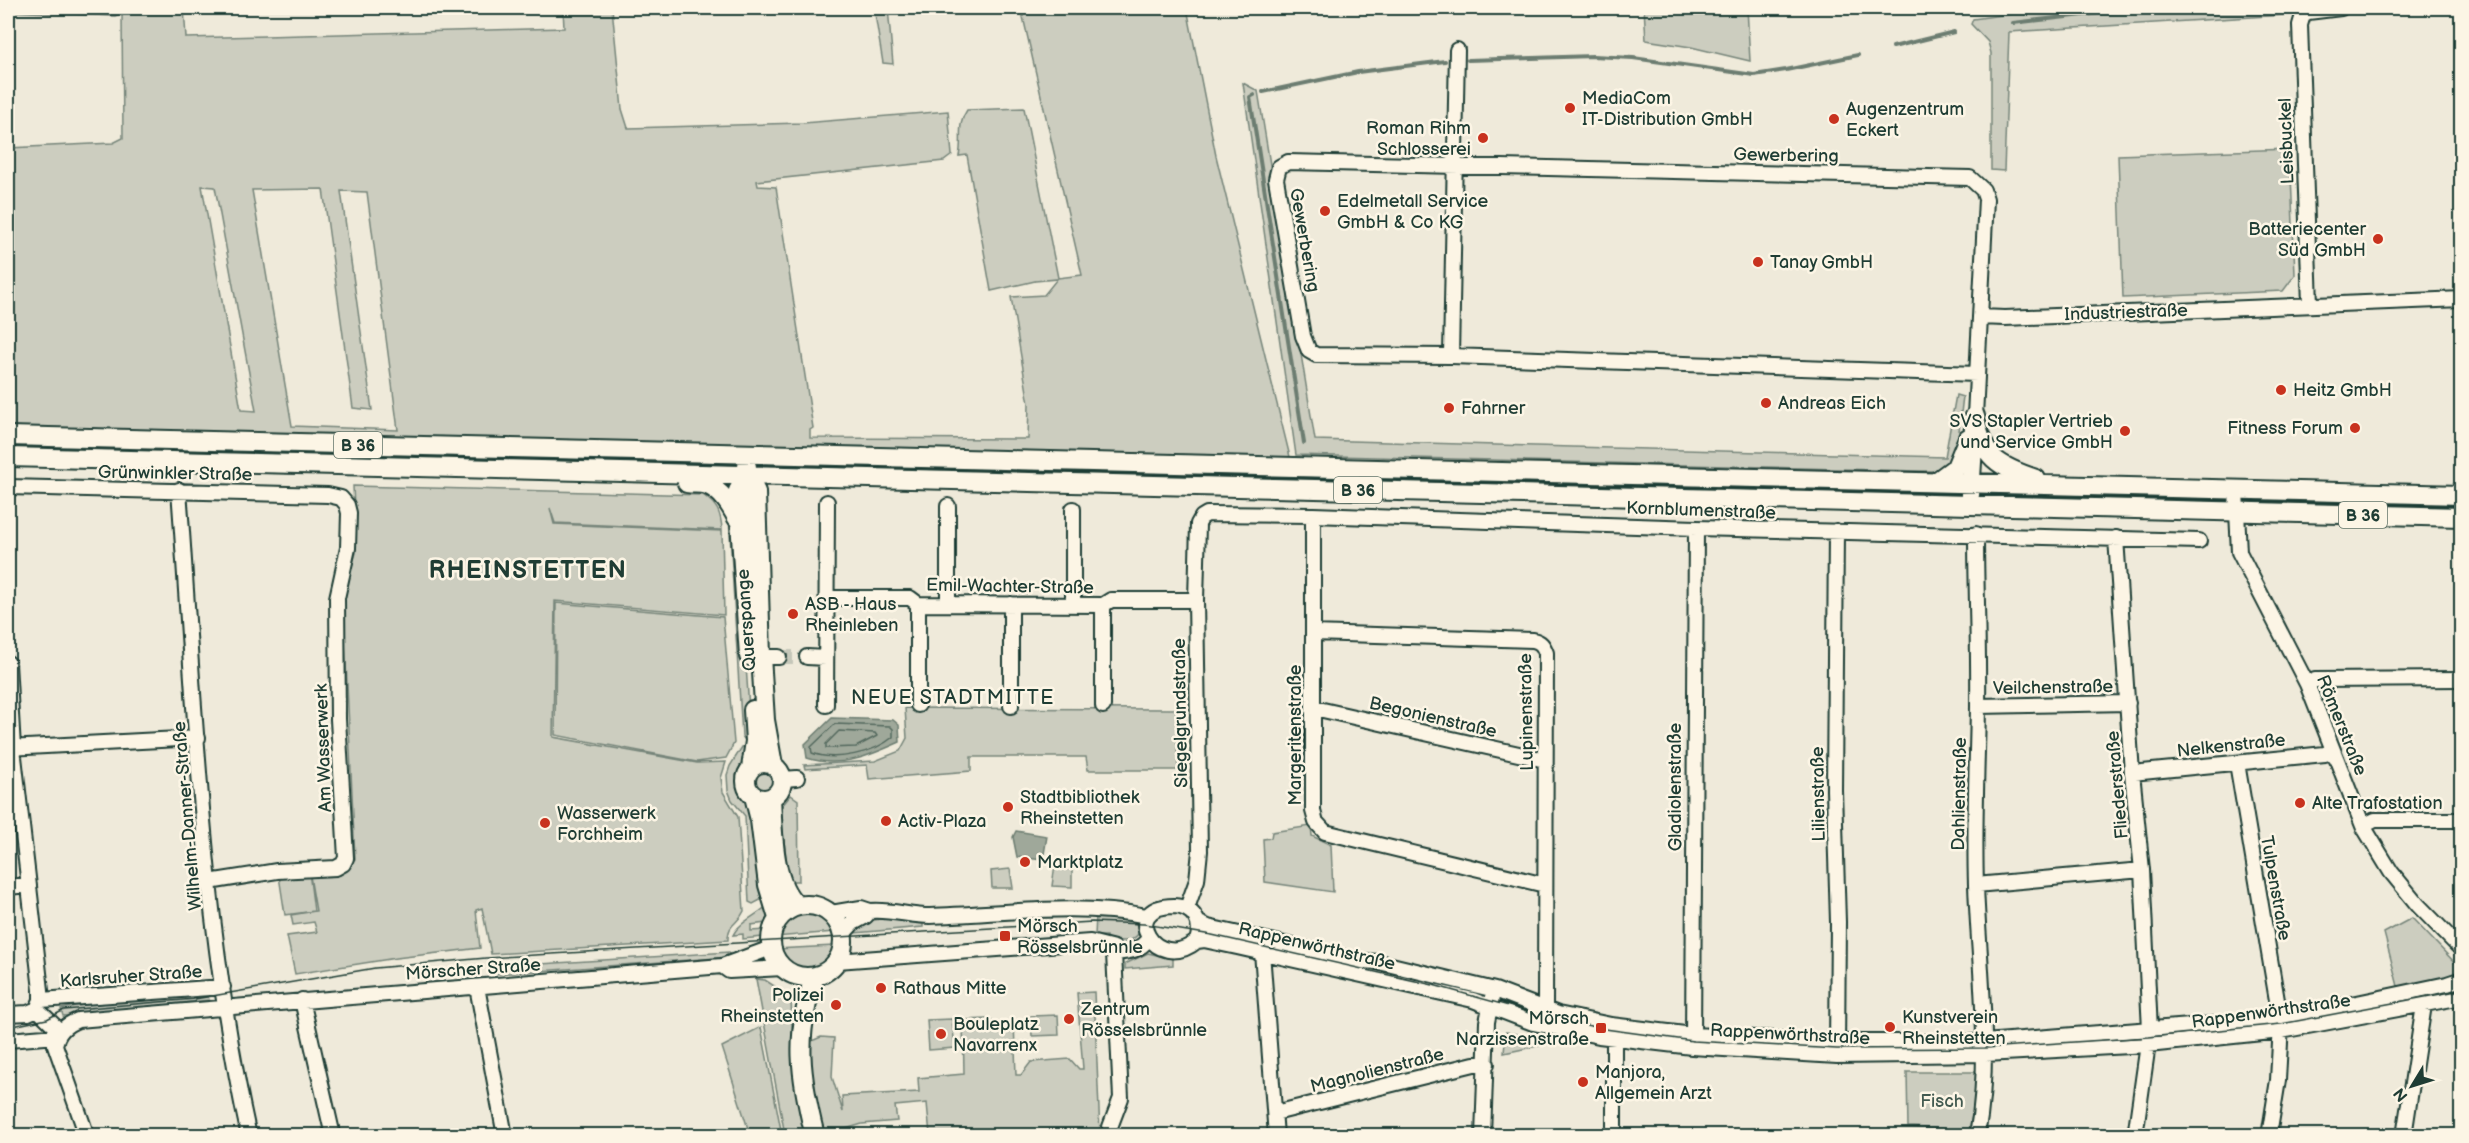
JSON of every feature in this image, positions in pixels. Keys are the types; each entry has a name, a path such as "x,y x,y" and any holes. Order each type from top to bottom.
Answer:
{"main road":[{"path":"1937,481 1956,466 1975,416"},
{"path":"1969,506 1975,416"},
{"path":"1975,416 1981,443 1994,460 2012,471 2054,485"},
{"name":"B 36","path":"8,436 2462,495"},
{"name":"Querspange","path":"747,454 747,475 756,492 754,741 751,768"},
{"name":"B 36","path":"8,457 2462,517"},
{"path":"654,472 689,484 706,485 730,503 739,521"},
{"name":"Querspange","path":"747,475 738,491 739,521 755,657 765,720 784,774"},
{"path":"762,763 784,774 780,791 763,797 749,792 746,780 751,768 762,763"},
{"path":"763,797 780,879 789,899 797,905"},
{"path":"763,797 760,820 768,885 778,918"},
{"path":"788,971 815,976 827,971 837,961 843,947 843,934 831,913 812,904 797,905 778,918 771,934 771,948 776,959 788,971 802,1018"},
{"path":"815,976 802,1018 800,1050 803,1078 815,1136"}],"street":[{"name":"Leisbuckel","path":"2310,304 2300,25 2303,15 2308,12 2341,8"},
{"path":"1451,356 1457,50"},
{"name":"Gewerbering","path":"1977,374 1451,356 1316,355 1309,351 1303,336 1276,179 1279,167 1288,162 1970,178 1983,190 1986,200 1980,317"},
{"name":"Industriestraße","path":"1980,317 2462,299"},
{"path":"1975,416 1980,317"},
{"name":"Grünwinkler Straße","path":"8,487 178,490 328,495 340,498"},
{"name":"Wilhelm-Danner-Straße","path":"178,490 209,882 226,1007 249,1136"},
{"name":"Römerstraße","path":"2236,491 2239,552 2307,684 2363,826 2391,872 2462,950"},
{"name":"Am Wasserwerk","path":"209,882 278,871 336,868 343,864 345,858 338,719 337,598 348,548 349,513 347,505 340,498"},
{"path":"826,705 827,502"},
{"path":"948,506 948,604"},
{"path":"1073,509 1073,605"},
{"name":"Kornblumenstraße","path":"1202,517 1212,514 1313,515 2199,541"},
{"name":"Margeritenstraße","path":"1313,515 1313,811 1316,822 1324,832 1545,885"},
{"name":"Siegelgrundstraße","path":"1187,908 1197,880 1200,851 1196,600 1198,525 1202,517"},
{"name":"Gladiolenstraße","path":"1693,1041 1696,528"},
{"name":"Lilienstraße","path":"1836,531 1834,790 1839,922 1837,1049"},
{"name":"Dahlienstraße","path":"1976,534 1978,706 1975,791 1976,885 1984,1048 1983,1104 1977,1136"},
{"name":"Fliederstraße","path":"2116,538 2132,773 2142,870 2150,1030 2135,1136"},
{"name":"Emil-Wachter-Straße","path":"826,603 829,598 910,598 918,604 1073,605 1103,605 1112,600 1196,600"},
{"path":"918,604 918,705"},
{"path":"1011,604 1011,706"},
{"path":"1103,605 1103,706"},
{"name":"Lupinenstraße","path":"1313,633 1539,641 1546,653 1545,1010"},
{"path":"755,657 779,657"},
{"path":"807,657 826,658"},
{"path":"8,663 10,748 28,885 39,1005 59,1034"},
{"path":"2307,684 2315,680 2462,679"},
{"name":"Veilchenstraße","path":"1978,706 2128,703"},
{"name":"Begonienstraße","path":"1314,708 1545,760"},
{"path":"10,748 198,738"},
{"name":"Nelkenstraße","path":"2132,773 2325,754 2333,750"},
{"name":"Tulpenstraße","path":"2236,763 2281,1025 2278,1080 2269,1136"},
{"path":"2363,826 2375,820 2462,820"},
{"path":"1976,885 2142,870"},
{"path":"8,887 28,885"},
{"path":"1160,907 1187,908 1199,923 1200,933 1197,941 1188,948 1177,951 1158,947 1149,938 1144,927 1148,916 1160,907"},
{"path":"831,913 861,908 870,911 926,916 1091,909 1148,916"},
{"path":"843,934 853,923 870,911"},
{"name":"Rappenwörthstraße","path":"1199,923 1208,927 1360,961 1379,962 1494,990 1558,1014 1693,1041"},
{"path":"1114,953 1130,952 1142,947 1149,938"},
{"name":"Rappenwörthstraße","path":"1197,941 1204,940 1262,952 1450,995 1490,1006 1504,1014 1552,1028 1614,1038 1837,1049 2148,1045 2424,1005 2462,997"},
{"path":"837,961 1090,942 1114,948 1121,1098 1119,1109 1110,1127 1110,1135 1102,1136"},
{"name":"Mörscher Straße","path":"226,1007 722,966 771,948"},
{"path":"1262,952 1276,1136"},
{"name":"Mörscher Straße","path":"722,966 729,971 788,971"},
{"name":"Rappenwörthstraße","path":"1984,1048 2150,1030 2281,1025 2462,979"},
{"name":"Karlsruher Straße","path":"8,1014 28,1013 39,1005 223,987"},
{"path":"477,987 505,1136"},
{"path":"1483,1136 1487,1022 1494,990"},
{"path":"302,1000 333,1136"},
{"path":"2404,1136 2424,1005"},
{"path":"87,1136 56,1051 59,1034 69,1023 78,1020 226,1007"},
{"path":"8,1040 59,1034"},
{"path":"1614,1038 1614,1136"},
{"name":"Magnolienstraße","path":"1275,1113 1474,1064 1487,1064"}],"green space":[{"path":"8,8 184,8 186,38 564,28 563,8 612,8 622,109 628,128 803,123 948,111 952,155 944,161 757,181 758,186 776,187 813,428 810,430 810,438 1028,439 1029,404 1011,297 1044,295 1057,279 1035,281 991,291 967,155 959,156 962,121 967,110 1024,108 1058,278 1082,275 1021,8 1187,8 1216,156 1290,457 485,443 8,430 8,148 113,143 123,138 122,13 115,16 8,11","holes":["202,186 215,187 256,411 241,410","323,189 353,408 372,410 341,191 367,192 398,430 292,426 252,190"]},
{"path":"874,8 888,8 893,64 883,63"},
{"path":"1644,8 1747,8 1750,61 1691,47 1646,40"},
{"path":"2091,8 2284,8 2284,15 2009,32 2004,171 1991,170 1991,53 1988,42 1971,24 1973,19"},
{"path":"1243,83 1258,91 1315,440 1945,457 1956,395 1963,397 1955,453 1944,468 1926,471 1296,455"},
{"path":"2290,149 2295,275 2283,291 2123,298 2118,155"},
{"path":"353,486 703,495 712,502 721,518 722,530 555,523 550,508 554,524 722,531 724,615 555,601 553,737 697,763 726,762 721,778 723,792 738,817 744,911 731,927 728,940 491,954 482,908 476,910 480,948 295,974 287,936 317,932 314,922 293,925 291,915 316,911 310,876 340,875 355,859 343,597 356,553"},
{"path":"731,516 738,550 751,738 744,739 729,517"},
{"path":"556,603 723,617 734,743 726,758 697,762 555,735"},
{"path":"905,708 1176,709 1178,770 1088,770 1086,757 971,757 971,771 869,779 867,765 805,769 804,765 875,761 900,751 907,738"},
{"path":"752,745 747,759 736,775 736,782 739,794 750,806 766,897 753,904 749,902 745,816 732,800 728,790 727,775 742,747"},
{"path":"764,768 773,772 777,781 773,790 764,794 755,790 751,781 755,772"},
{"path":"791,795 798,800 799,881 789,881 780,808"},
{"path":"1311,826 1312,836 1331,845 1333,892 1265,882 1263,839 1271,838 1272,832"},
{"path":"1072,863 1072,887 1052,886 1055,865"},
{"path":"1010,869 1013,888 992,888 991,871"},
{"path":"309,872 314,911 285,915 279,876"},
{"path":"769,904 770,917 766,923 751,925 751,931 765,930 763,937 743,939 743,934 733,935 740,926"},
{"path":"803,911 822,916 834,932 775,937 785,920"},
{"path":"1096,915 1124,918 1138,925 1139,933 1128,941 1095,936"},
{"path":"887,918 923,924 923,927 854,933 868,921"},
{"path":"2412,918 2458,966 2460,974 2399,990 2384,933"},
{"path":"834,946 828,960 809,969 787,966 776,949"},
{"path":"729,952 730,957 496,974 494,967"},
{"path":"1148,953 1173,959 1173,965 1125,969 1125,964"},
{"path":"756,979 765,980 791,997 793,1054 808,1135 785,1135"},
{"path":"207,992 209,1000 63,1016 61,1009 75,1006"},
{"path":"1094,992 1100,1134 930,1135 927,1103 895,1106 897,1121 862,1124 842,1130 843,1135 821,1135 807,1043 821,1037 834,1038 832,1077 843,1112 842,1096 919,1092 918,1078 964,1074 963,1020 989,1019 994,1023 1014,1022 1016,1075 1021,1075 1031,1062 1070,1059 1079,1069 1083,1069 1077,993"},
{"path":"1058,1015 1059,1035 1032,1036 1031,1016"},
{"name":"Bouleplatz Navarrenx","path":"952,1019 955,1048 929,1050 927,1020"},
{"path":"761,1027 782,1135 750,1135 722,1047"},
{"path":"1506,1032 1548,1040 1548,1044 1504,1053"},
{"name":"Fisch","path":"1907,1072 1977,1072 1969,1130 1908,1127"}],"water":[{"path":"832,718 893,720 899,725 900,742 866,756 843,761 819,761 807,758 805,744"},
{"path":"1016,831 1047,836 1043,860 1017,857 1013,837"}],"waterway":[{"path":"2013,23 2145,8"},
{"path":"1893,47 1954,32"},
{"path":"1468,60 1593,56 1633,58 1754,75 1858,55"},
{"path":"1263,92 1358,72 1445,61"},
{"path":"1254,95 1250,97 1304,443"}],"tunnel":[{"path":"779,657 807,657"}],"tram line":[{"path":"8,1027 47,1019 64,1010 195,999 375,968 486,958 1092,922 1144,924 1212,935 1433,985 1548,1017 1605,1029 1693,1041 1837,1049 1985,1048 2149,1037 2281,1024 2462,990"}],"place":[{"name":"MediaCom IT-Distribution GmbH","path":"1570,108"},
{"name":"Augenzentrum Eckert","path":"1834,119"},
{"name":"Roman Rihm Schlosserei","path":"1483,138"},
{"name":"Edelmetall Service GmbH & Co KG","path":"1325,211"},
{"name":"Batteriecenter Süd GmbH","path":"2378,239"},
{"name":"Tanay GmbH","path":"1758,262"},
{"name":"Heitz GmbH","path":"2281,390"},
{"name":"Andreas Eich","path":"1766,403"},
{"name":"Fahrner","path":"1449,408"},
{"name":"Fitness Forum","path":"2355,428"},
{"name":"SVS Stapler Vertrieb und Service GmbH","path":"2125,431"},
{"name":"ASB - Haus Rheinleben","path":"793,614"},
{"name":"Alte Trafostation","path":"2300,803"},
{"name":"Stadtbibliothek Rheinstetten","path":"1008,807"},
{"name":"Activ-Plaza","path":"886,821"},
{"name":"Wasserwerk Forchheim","path":"545,823"},
{"name":"Marktplatz","path":"1025,862"},
{"name":"Mörsch Rösselsbrünnle","path":"1005,936"},
{"name":"Rathaus Mitte","path":"881,988"},
{"name":"Polizei Rheinstetten","path":"836,1005"},
{"name":"Zentrum Rösselsbrünnle","path":"1069,1019"},
{"name":"Kunstverein Rheinstetten","path":"1890,1027"},
{"name":"Mörsch Narzissenstraße","path":"1601,1028"},
{"name":"Bouleplatz Navarrenx","path":"941,1034"},
{"name":"Manjora, Allgemein Arzt","path":"1583,1082"}],"district":[{"name":"RHEINSTETTEN","path":"528,570"},
{"name":"NEUE STADTMITTE","path":"953,697"}]}
